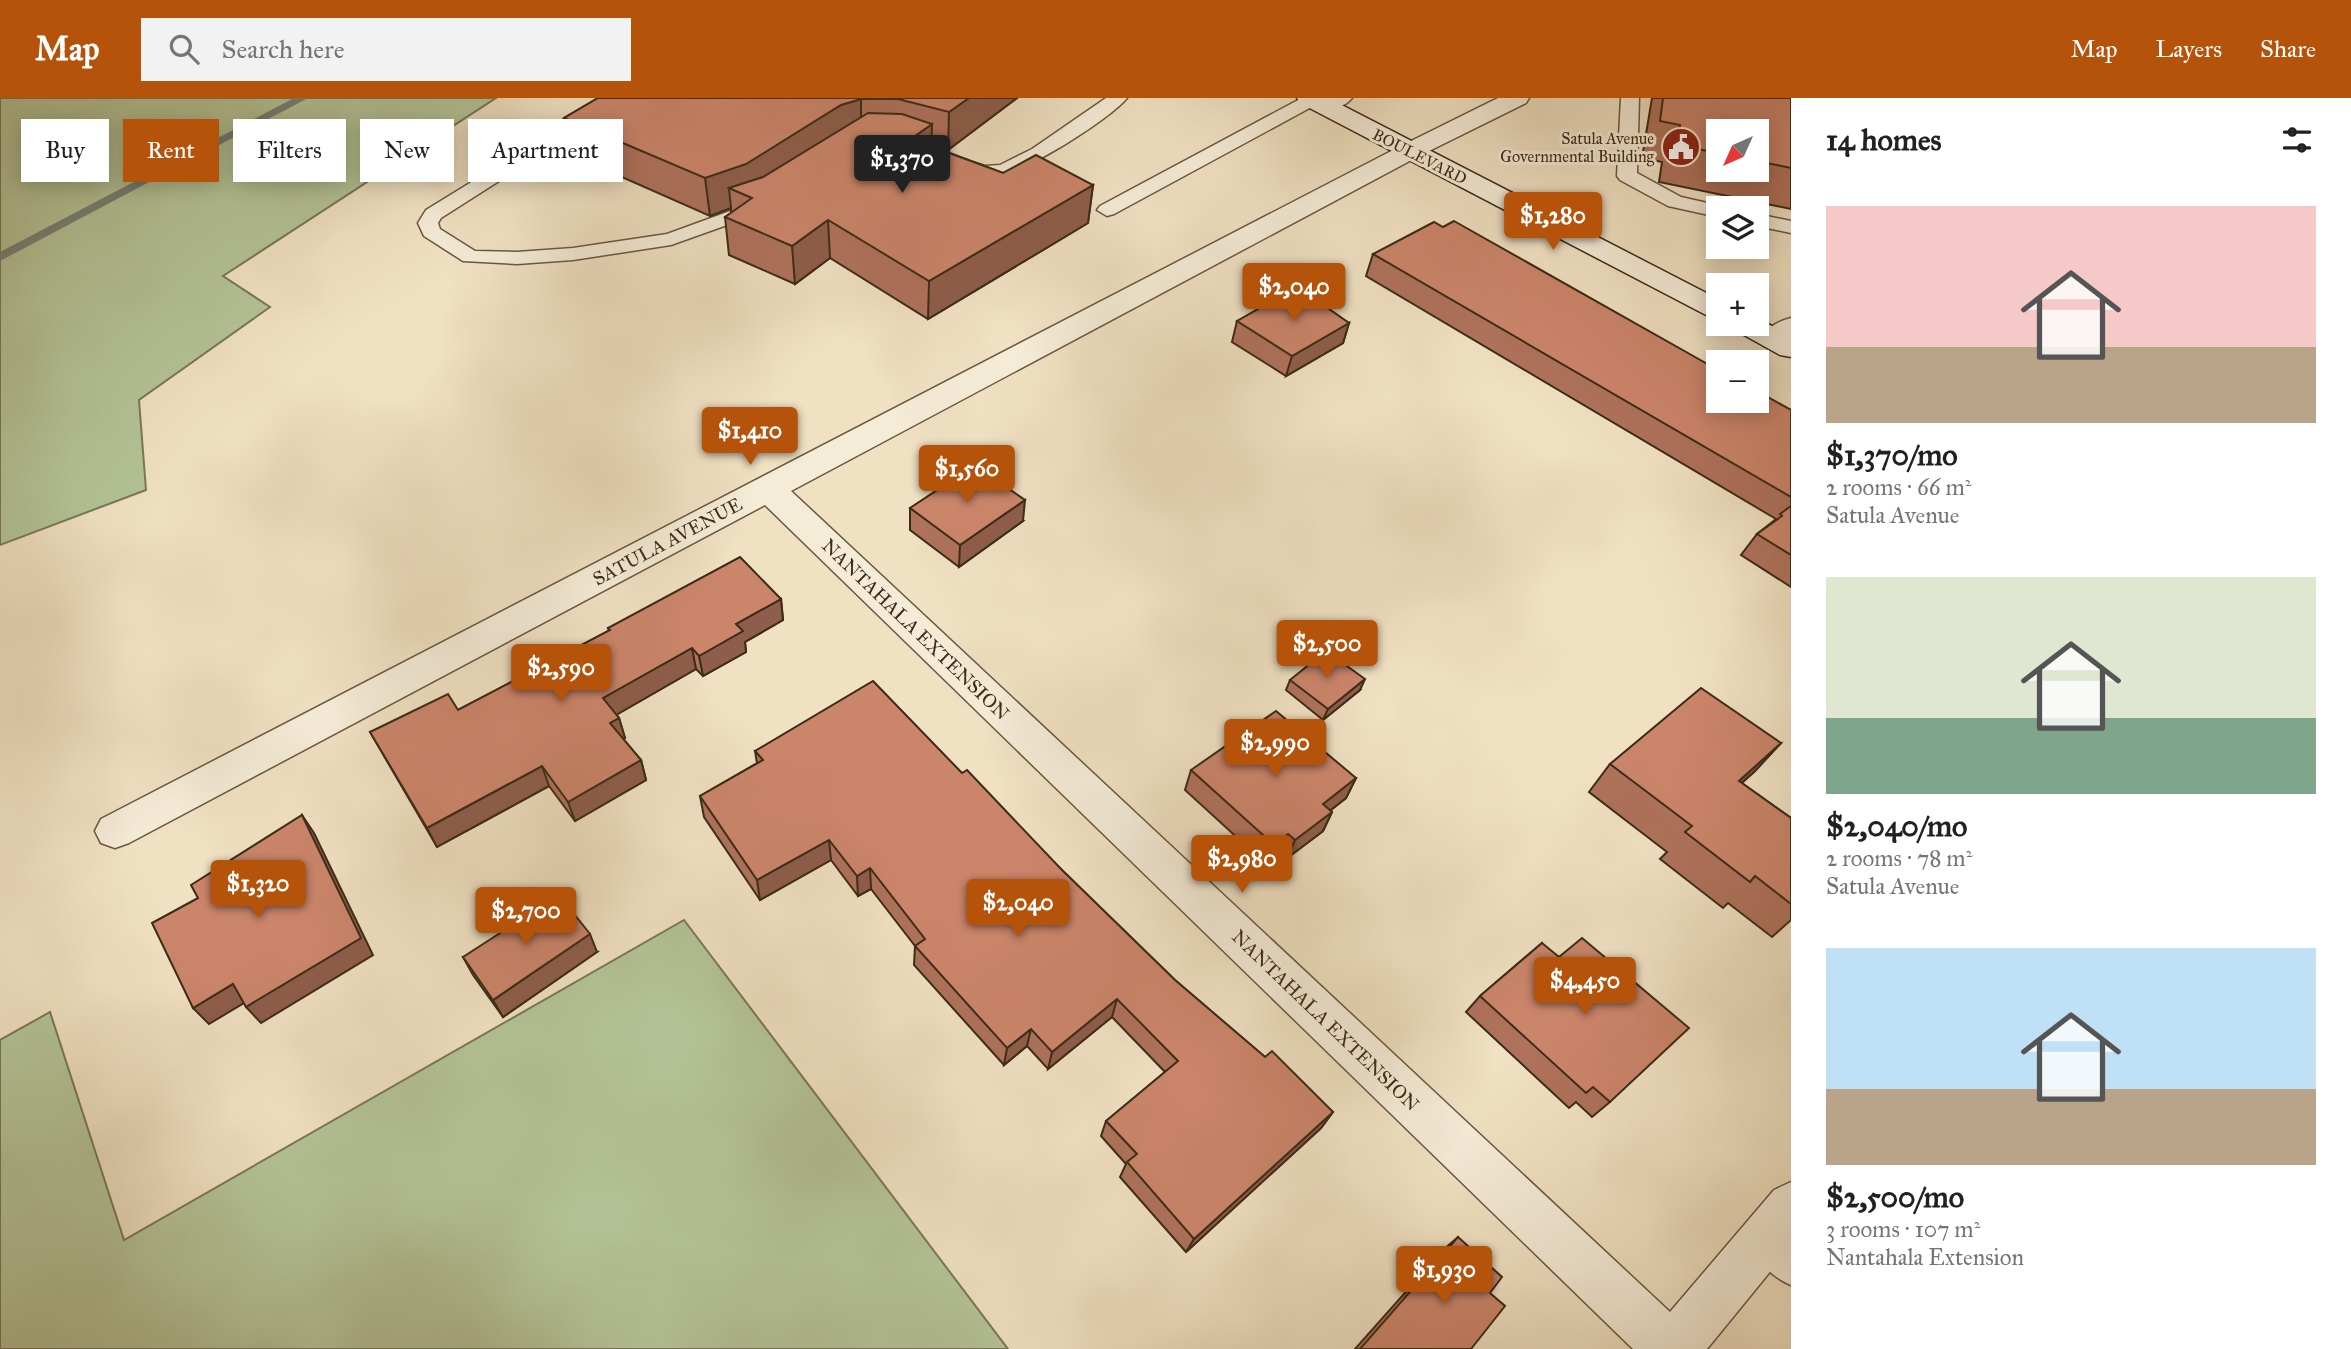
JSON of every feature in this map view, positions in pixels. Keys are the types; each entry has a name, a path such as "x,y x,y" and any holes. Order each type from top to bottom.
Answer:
{"street":[{"name":"SATULA AVENUE","path":"115,831 1410,151 1517,98"},
{"name":"BOULEVARD","path":"1322,100 1410,151 1706,304"},
{"path":"1769,332 1786,338"},
{"name":"NANTAHALA EXTENSION","path":"768,488 1672,1349"},
{"path":"1672,1349 1782,1238"}],"lane":[{"path":"620,98 433,214 428,223 431,232 470,257 573,254 671,239 758,208 781,194"},
{"path":"943,158 979,170 994,172 1006,169 1033,155 1118,98"},
{"path":"1630,98 1627,176 1675,202 1706,209"},
{"path":"1107,210 1322,100"},
{"path":"1769,222 1791,227"}],"green space":[{"path":"0,98 496,98 454,125 454,119 360,119 360,182 367,182 223,276 270,307 139,400 146,490 0,545"},
{"path":"684,920 1008,1349 0,1349 0,1040 50,1012 124,1240"}],"building":[{"path":"598,98 969,98 949,112 898,99 861,99 841,105 746,164 705,178 623,143 623,119 564,118"},
{"path":"1663,98 1791,98 1791,168 1769,163 1769,119 1706,119 1706,151 1677,145 1680,125 1660,121"},
{"path":"868,113 902,114 932,124 911,139 1003,173 1036,155 1093,185 929,281 828,220 792,246 725,217 752,198 729,188 763,177"},
{"path":"1454,221 1706,363 1706,413 1769,413 1769,398 1791,410 1791,497 1373,254 1434,222 1443,227"},
{"path":"1305,292 1349,323 1292,356 1237,321 1279,297 1287,302"},
{"path":"975,465 1025,500 960,545 910,508"},
{"path":"1791,506 1791,555 1757,534"},
{"path":"740,557 781,599 736,624 743,631 699,656 692,648 603,698 619,718 610,723 641,760 568,802 542,766 427,828 370,732 448,694 458,710 610,630 608,628"},
{"path":"1326,651 1365,679 1328,709 1290,680"},
{"path":"873,681 962,773 967,770 1062,870 1175,980 1265,1057 1272,1051 1333,1112 1194,1239 1127,1162 1137,1154 1106,1121 1178,1061 1117,999 1052,1052 1031,1029 1007,1048 915,946 925,939 870,868 857,876 829,840 757,880 700,796 763,760 755,751"},
{"path":"1701,688 1781,743 1739,781 1791,818 1791,904 1755,876 1750,882 1685,832 1692,826 1610,764"},
{"path":"1276,711 1356,778 1323,804 1332,812 1295,840 1288,834 1274,845 1191,770"},
{"path":"302,815 361,938 246,1007 233,984 193,1008 152,923 198,898 191,885"},
{"path":"559,895 590,934 493,1000 463,957"},
{"path":"1582,938 1689,1028 1610,1102 1593,1087 1586,1093 1480,996 1542,943 1559,957"},
{"path":"1458,1237 1502,1277 1490,1293 1505,1306 1471,1349 1360,1349"}],"waterway":[{"path":"0,257 302,98"}],"place":[{"name":"Satula Avenue Governmental Building","path":"1681,147"}]}
